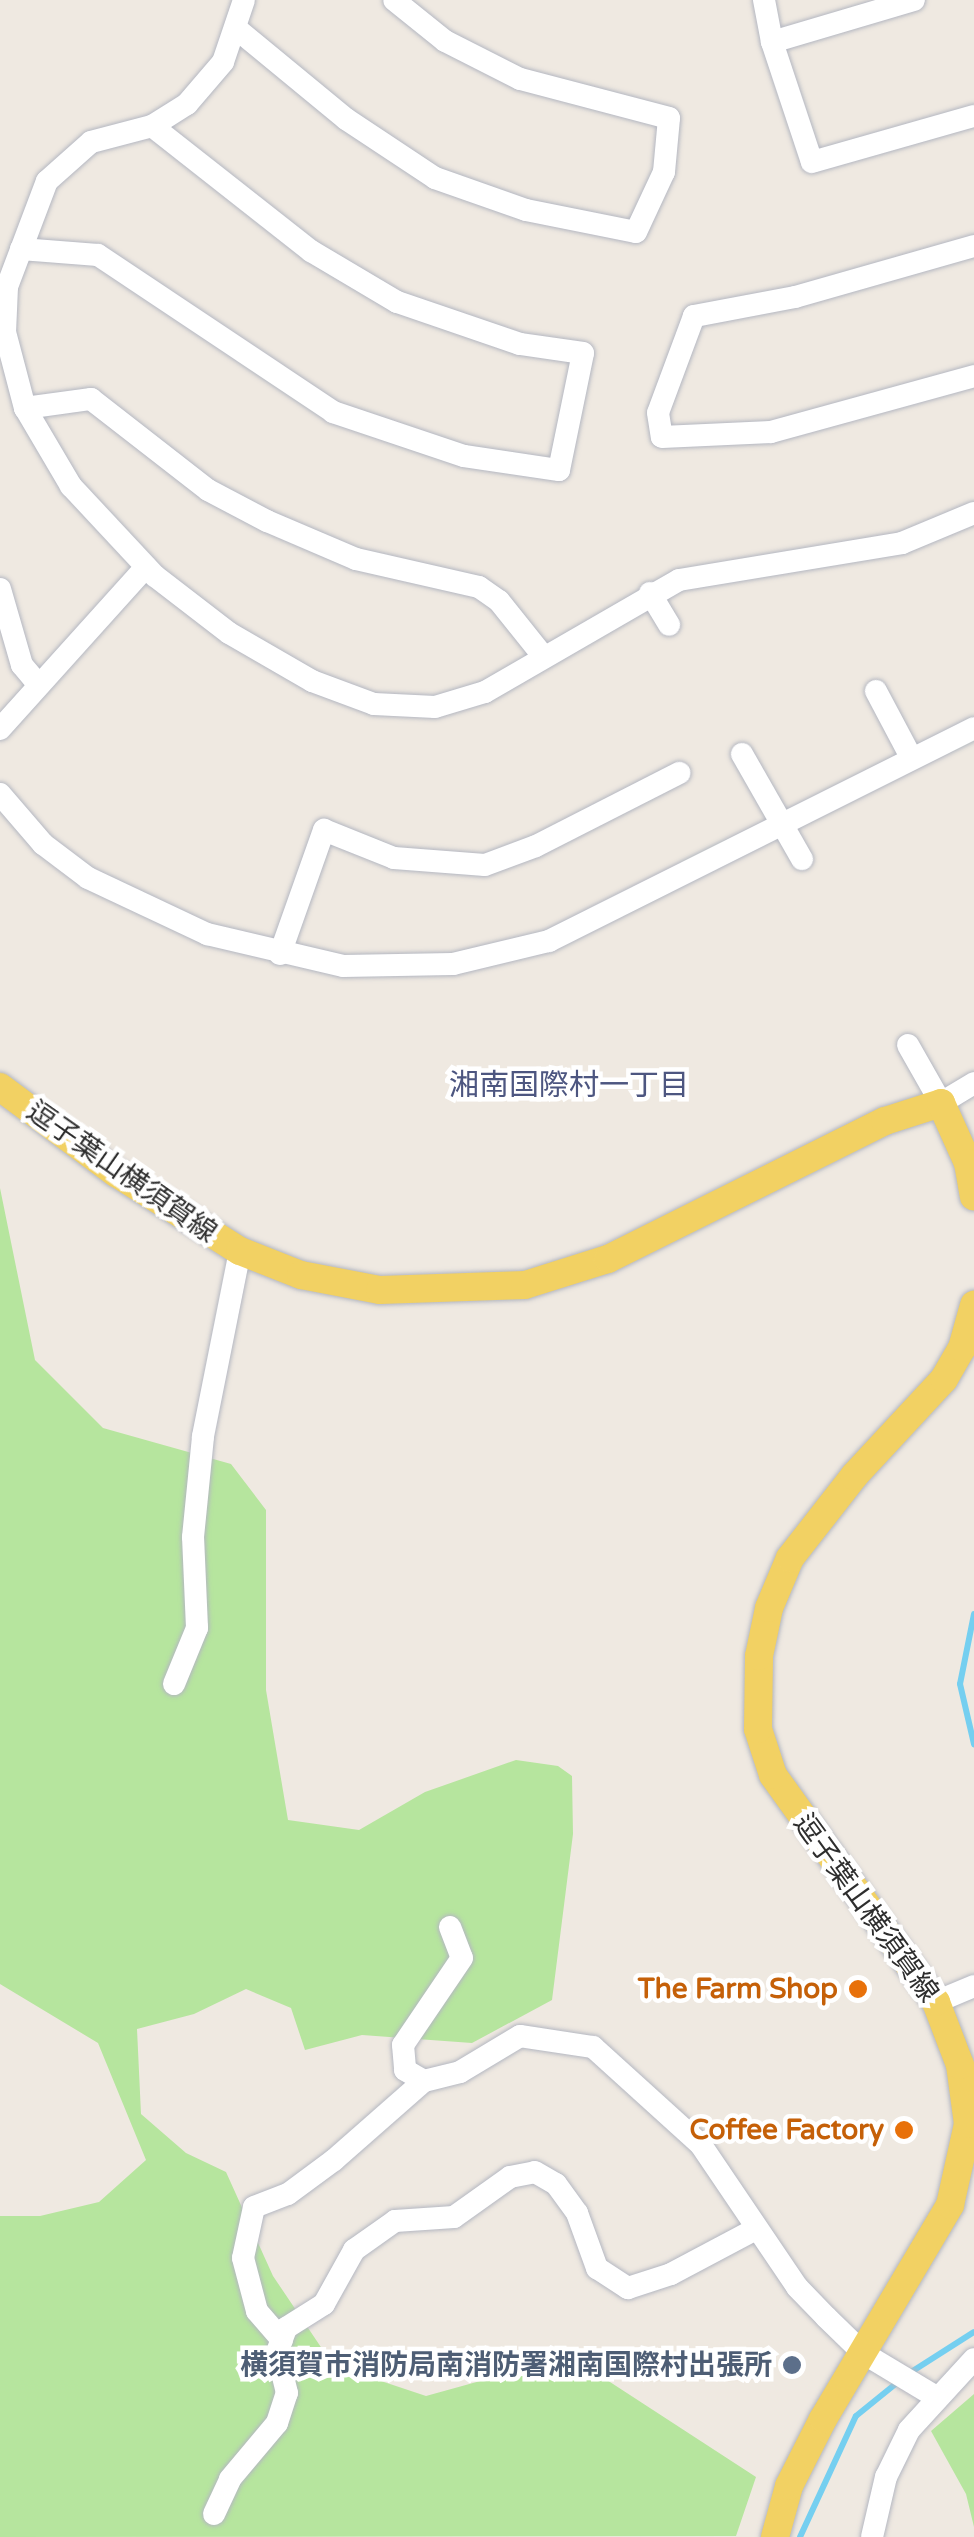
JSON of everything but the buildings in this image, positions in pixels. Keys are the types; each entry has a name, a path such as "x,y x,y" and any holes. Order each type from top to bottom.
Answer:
{"main road":[{"name":"逗子葉山横須賀線","path":"0,1086 160,1204 240,1251 301,1275 380,1290 525,1285 608,1259 886,1121 941,1102"},
{"path":"941,1102 968,1163 974,1196"},
{"name":"逗子葉山横須賀線","path":"775,2537 789,2486 950,2205 966,2154 960,2064 936,2002 773,1774 758,1729 759,1656 769,1608 790,1558 854,1476 944,1379 962,1348 974,1306"}],"street":[{"path":"244,0 238,30 205,85 152,126 91,142 48,182 7,287 5,332 25,408 72,486 146,567 229,633 312,681 374,704 456,703 650,593 738,567 902,543 974,513"},
{"path":"238,30 346,119 435,178 526,210 636,232 664,172 669,118 520,79 445,41 394,0"},
{"path":"764,0 772,42 812,162 974,116"},
{"path":"772,42 914,0"},
{"path":"20,249 98,256 333,412 464,456 559,470 583,353 520,344 397,302 311,251 152,126"},
{"path":"974,246 795,298 694,316 658,412 662,436 772,432 974,376"},
{"path":"25,408 91,399 208,490 267,521 356,560 479,587 500,601 543,656"},
{"path":"0,729 146,567"},
{"path":"0,589 22,665 39,685"},
{"path":"650,593 669,625"},
{"path":"876,691 911,757"},
{"path":"0,794 44,844 88,878 207,934 280,954 391,967 502,956 580,926 974,728"},
{"path":"742,754 802,859"},
{"path":"280,954 324,830 394,858 485,865 536,846 678,772"},
{"path":"908,1045 941,1102 974,1083"},
{"path":"174,1684 197,1628 193,1538 203,1436 240,1251"},
{"path":"424,2081 404,2070 403,2045 462,1958 450,1926"},
{"path":"936,2002 974,1986"},
{"path":"282,2340 256,2311 244,2258 254,2207 288,2194 334,2160 424,2081 460,2072 520,2036 594,2047 701,2145 797,2287 863,2353 938,2398"},
{"path":"214,2514 230,2479 277,2423 287,2393 277,2352 286,2328 324,2304 354,2250 395,2221 454,2217 510,2177 535,2172 556,2184 577,2213 597,2268 628,2288 671,2274 756,2229"},
{"path":"872,2537 886,2477 909,2430 974,2359"}],"green space":[{"path":"0,1188 35,1360 103,1428 231,1464 266,1510 266,1690 288,1820 359,1830 425,1792 516,1760 558,1766 572,1776 573,1834 552,2000 472,2043 362,2035 305,2050 291,2008 246,1989 194,2014 137,2029 141,2114 186,2153 226,2172 273,2276 333,2365 426,2396 570,2356 756,2477 736,2536 0,2537 0,2216 40,2216 99,2202 146,2160 98,2043 0,1984"},
{"path":"974,2394 974,2527 966,2494 931,2431"}],"waterway":[{"path":"974,1614 960,1684 974,1744"},
{"path":"908,2374 974,2332"},
{"path":"800,2537 856,2416 898,2382"}],"place":[{"name":"The Farm Shop","path":"858,1989"},
{"name":"Coffee Factory","path":"904,2130"},
{"name":"横須賀市消防局南消防署湘南国際村出張所","path":"792,2365"}],"district":[{"name":"湘南国際村一丁目","path":"569,1086"}]}
